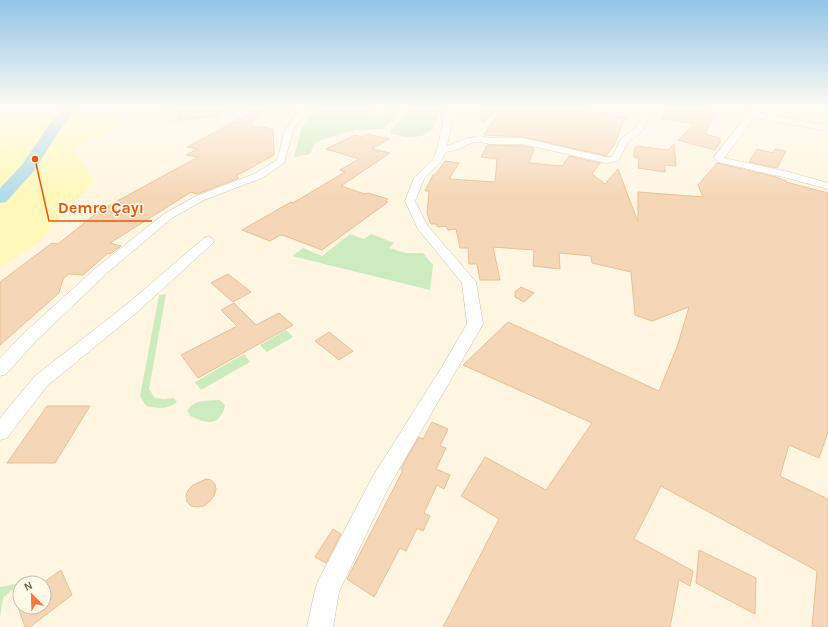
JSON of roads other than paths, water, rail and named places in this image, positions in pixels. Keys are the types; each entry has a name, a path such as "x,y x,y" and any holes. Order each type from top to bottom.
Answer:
{"street":[{"path":"0,369 30,337 91,280 168,216 200,198 258,176 281,161 287,137"},
{"path":"320,627 327,590 380,483 442,382 475,324 469,282 422,226 410,201 418,178 437,161 442,150 444,137"},
{"path":"442,150 456,147 471,140 523,141 606,160 614,159 624,141 629,137"},
{"path":"734,137 719,157 721,160 789,175 828,186"},
{"path":"0,432 41,381 131,309 208,241"}],"waterway":[{"path":"0,198 28,168 48,137"}],"place":[{"name":"Demre Çayı","path":"35,159"}]}
